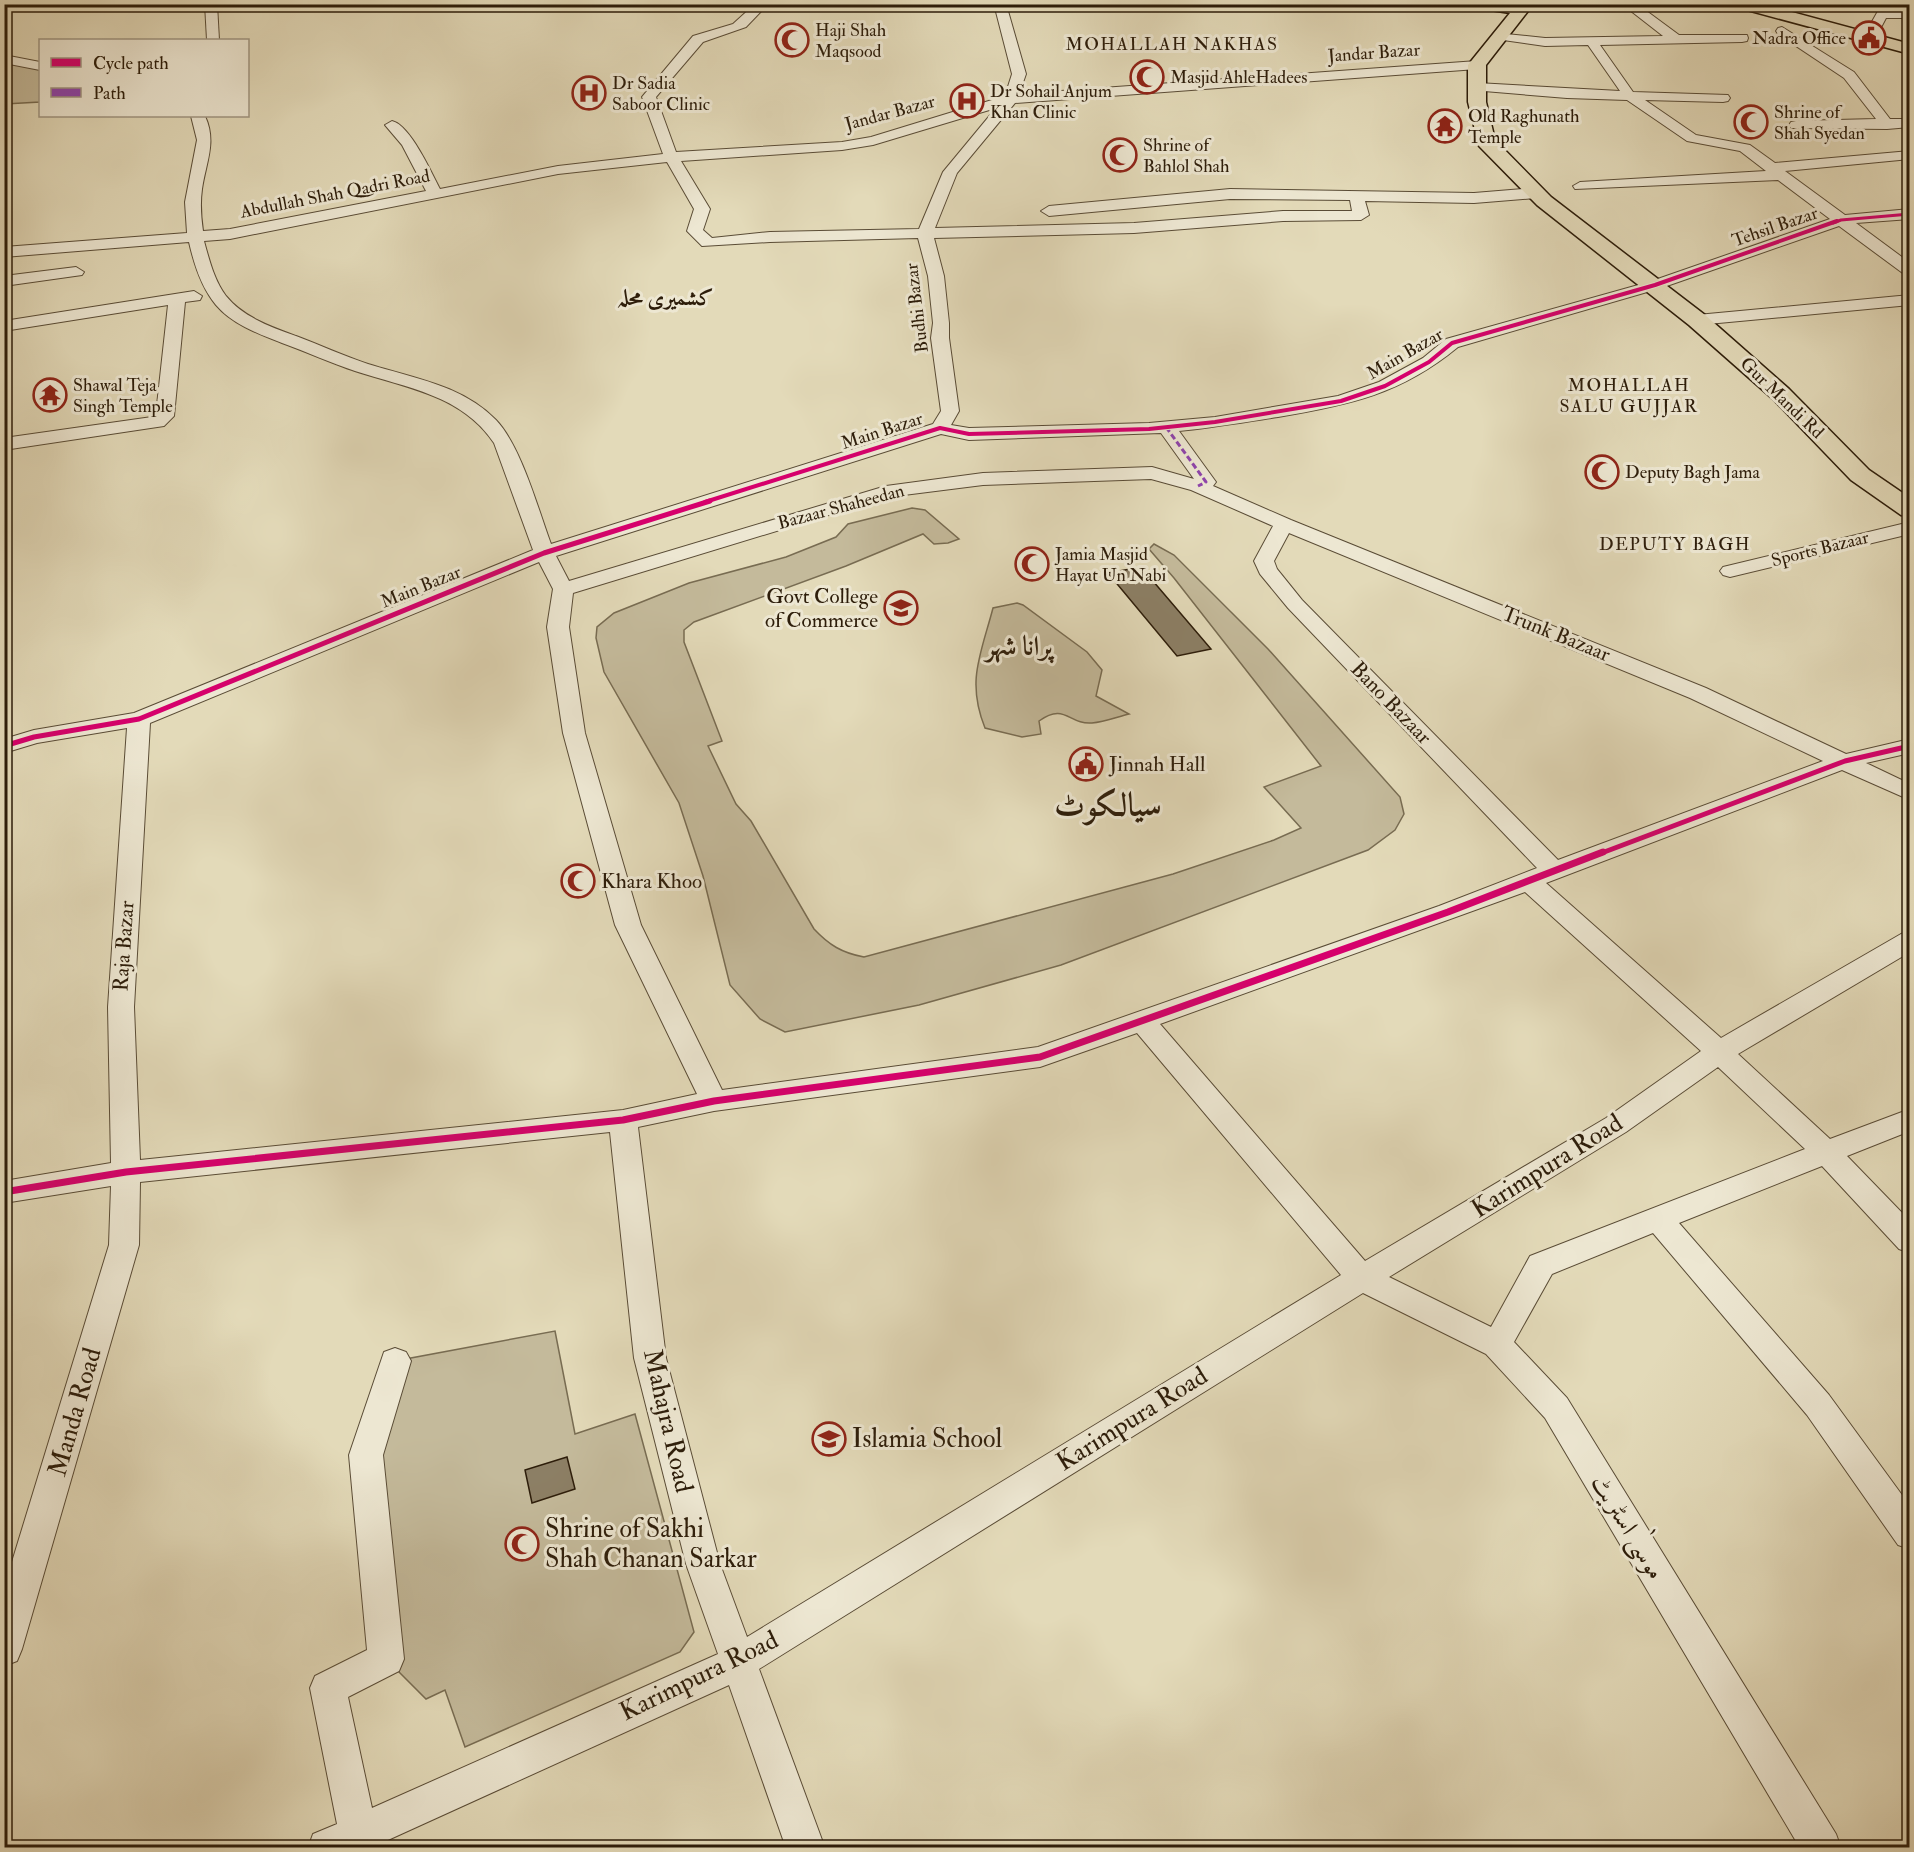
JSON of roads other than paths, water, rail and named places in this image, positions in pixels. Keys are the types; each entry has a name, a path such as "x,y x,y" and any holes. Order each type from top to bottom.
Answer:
{"main road":[{"path":"1476,65 1520,11 1520,7 1484,4"},
{"path":"1742,4 1910,49"},
{"path":"1760,4 1910,44"},
{"name":"Gur Mandi Rd","path":"1476,65 1478,102 1486,142 1536,193 1655,285 1781,394 1860,475 1910,510"}],"street":[{"path":"211,4 213,39"},
{"path":"762,4 758,12 735,29 706,34 699,39 649,97 671,157 702,209 695,231 708,243 770,237 1134,228 1282,216 1360,215 1356,196"},
{"path":"1000,4 1019,74 1011,99"},
{"path":"1628,4 1676,39"},
{"path":"1871,34 1882,14 1910,14"},
{"path":"1782,31 1849,75 1887,125"},
{"path":"1501,36 1545,42 1742,38"},
{"path":"1592,42 1629,95 1692,138 1745,148 1910,271"},
{"path":"4,59 39,66"},
{"name":"Jandar Bazar","path":"671,157 842,146 873,141 1011,99 1476,65"},
{"path":"1477,87 1567,94 1723,98"},
{"name":"Budhi Bazar","path":"940,428 950,411 940,338 941,323 936,276 926,234 950,172 1011,99"},
{"path":"198,117 204,131 193,194 195,238 215,292 234,315 257,327 363,368 428,385 449,394 483,418 496,430 504,443 544,553 563,589 558,627 574,733 628,925 714,1101"},
{"path":"1797,124 1910,123"},
{"path":"392,125 408,144 436,195"},
{"path":"1580,186 1776,171 1910,155"},
{"name":"Abdullah Shah Qadri Road","path":"4,252 195,238 273,227 558,170 671,157"},
{"path":"1049,211 1230,194 1474,198 1536,193"},
{"name":"Tehsil Bazar","path":"1655,285 1841,220 1910,214"},
{"path":"4,281 76,272"},
{"name":"Main Bazar","path":"4,746 34,737 139,719 544,553 940,428 969,434 1166,427 1215,422 1341,401 1385,386 1429,362 1452,343 1655,285"},
{"path":"4,326 215,292"},
{"path":"4,444 158,422 165,416 177,299"},
{"path":"1697,320 1910,300"},
{"path":"1166,427 1206,482 1198,486"},
{"name":"Bazaar Shaheedan","path":"563,589 886,492 983,479 1125,472 1152,473 1198,486"},
{"name":"Trunk Bazaar","path":"1198,486 1284,524 1698,693 1910,793"},
{"name":"Bano Bazaar","path":"1284,524 1263,561 1267,570 1295,604 1554,871"},
{"name":"Sports Bazaar","path":"1730,570 1910,528"},
{"name":"Raja Bazar","path":"126,1172 121,1007 139,719"},
{"path":"4,1192 126,1172 623,1120 714,1101 1040,1057 1448,912 1845,761 1910,746"},
{"path":"1528,881 1719,1052 1827,1153 1910,1241"},
{"name":"Karimpura Road","path":"348,1843 739,1662 1362,1278 1616,1125 1719,1052 1910,940"},
{"path":"1142,1021 1362,1278"},
{"path":"1497,1345 1541,1265 1910,1119"},
{"name":"Mahajra Road","path":"623,1120 650,1358 703,1564 806,1848"},
{"name":"Manda Road","path":"4,1649 124,1245 126,1172"},
{"path":"1658,1219 1818,1405 1910,1534"},
{"name":"موسیٰ اسٹریٹ","path":"1362,1278 1497,1345 1556,1408 1822,1848"},
{"path":"348,1843 328,1688 386,1659 366,1455 395,1361"}],"place":[{"name":"Nadra Office","path":"1869,38"},
{"name":"Haji Shah Maqsood","path":"792,40"},
{"name":"Masjid AhleHadees","path":"1147,77"},
{"name":"Dr Sadia Saboor Clinic","path":"589,93"},
{"name":"Dr Sohail Anjum Khan Clinic","path":"967,101"},
{"name":"Shrine of Shah Syedan","path":"1751,122"},
{"name":"Old Raghunath Temple","path":"1445,126"},
{"name":"Shrine of Bahlol Shah","path":"1120,155"},
{"name":"Shawal Teja Singh Temple","path":"50,395"},
{"name":"Deputy Bagh Jama","path":"1602,472"},
{"name":"Jamia Masjid Hayat Un Nabi","path":"1032,564"},
{"name":"Govt College of Commerce","path":"901,608"},
{"name":"Jinnah Hall","path":"1086,764"},
{"name":"Khara Khoo","path":"578,881"},
{"name":"Islamia School","path":"829,1439"},
{"name":"Shrine of Sakhi Shah Chanan Sarkar","path":"522,1544"}],"district":[{"name":"MOHALLAH NAKHAS","path":"1172,44"},
{"name":"کشمیری محلہ","path":"665,298"},
{"name":"MOHALLAH SALU GUJJAR","path":"1629,395"},
{"name":"DEPUTY BAGH","path":"1675,544"},
{"name":"پرانا شہر","path":"1019,646"},
{"name":"سیالکوٹ","path":"1108,805"}]}
